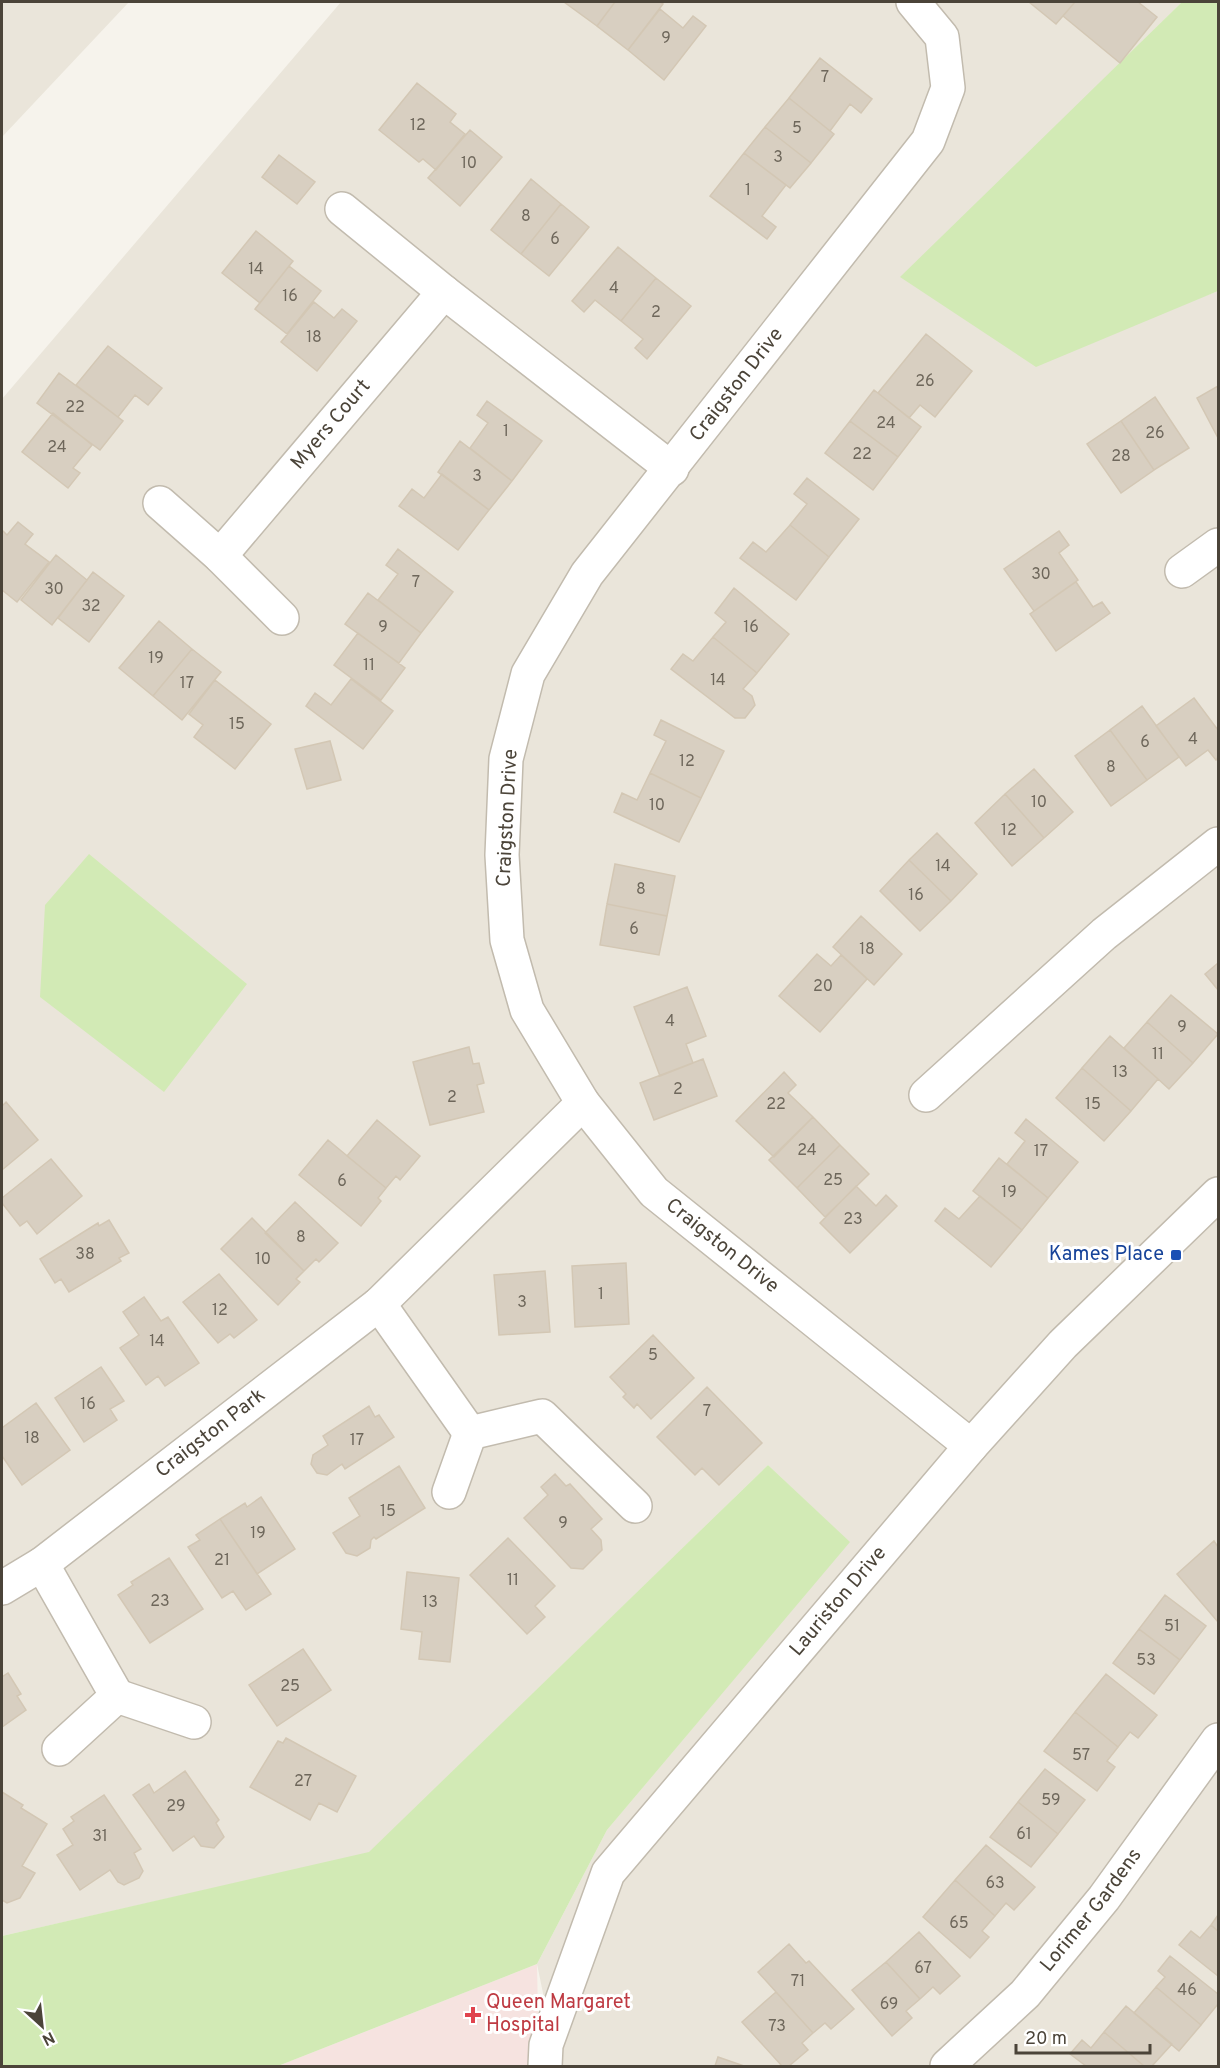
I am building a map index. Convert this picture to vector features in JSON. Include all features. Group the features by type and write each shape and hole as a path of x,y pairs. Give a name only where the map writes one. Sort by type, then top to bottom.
{"street":[{"name":"Craigston Drive","path":"913,2 942,37 948,88 928,141 672,469 587,574 528,674 506,759 502,855 507,940 527,1010 583,1103 654,1192 971,1446"},
{"path":"342,209 444,292 672,469"},
{"name":"Myers Court","path":"220,556 444,292"},
{"path":"160,502 220,556 282,618"},
{"path":"1182,571 1218,545"},
{"path":"926,1095 1104,934 1218,844"},
{"name":"Craigston Park","path":"2,1588 42,1564 379,1304 583,1103"},
{"name":"Lauriston Drive","path":"545,2067 546,2045 609,1873 971,1446 1063,1344 1218,1194"},
{"path":"379,1304 470,1433"},
{"path":"470,1433 542,1416 635,1506"},
{"path":"449,1492 470,1433"},
{"path":"42,1564 117,1696 194,1722"},
{"path":"59,1749 117,1696"},
{"name":"Lorimer Gardens","path":"947,2067 1025,1994 1104,1898 1218,1740"}],"shaded area":[{"path":"2,2 129,2 2,137"},
{"path":"341,2 1182,2 1120,63 1205,296 1218,291 1218,2066 558,2066 537,1964 607,1830 849,1542 768,1465 369,1853 2,1936 2,399"},
{"name":"Queen Margaret Hospital","path":"537,1964 539,2066 278,2066"}],"green space":[{"path":"1182,2 1218,2 1218,291 1036,367 900,277"},
{"path":"89,854 247,984 164,1092 40,997 45,905"},
{"path":"768,1465 850,1542 607,1830 537,1964 278,2066 2,2066 2,1936 369,1852"}],"building":[{"path":"564,2 615,2 597,26"},
{"path":"615,2 660,2 663,4 628,50 597,26"},
{"path":"1029,2 1075,2 1056,24"},
{"path":"1075,2 1138,2 1157,17 1120,63 1063,16"},
{"path":"660,9 683,28 693,16 706,26 664,80 628,50"},
{"path":"820,58 872,99 861,113 850,104 830,131 789,98"},
{"path":"417,83 456,114 450,122 465,134 436,170 423,159 419,162 379,130"},
{"path":"789,98 834,134 811,163 765,127"},
{"path":"765,127 811,163 790,188 744,153"},
{"path":"470,130 502,157 460,206 428,178"},
{"path":"744,153 786,185 762,216 776,227 767,239 710,196"},
{"path":"279,155 315,182 297,204 262,177"},
{"path":"531,179 561,204 521,254 491,230"},
{"path":"561,204 589,227 549,276 521,254"},
{"path":"256,231 293,261 260,303 222,273"},
{"path":"618,247 656,278 621,321 595,300 584,312 572,301"},
{"path":"289,266 321,291 287,334 255,309"},
{"path":"656,278 691,306 647,359 635,348 643,339 621,321"},
{"path":"314,302 334,318 342,309 357,321 317,371 281,342"},
{"path":"926,334 972,371 935,417 920,405 909,418 878,393"},
{"path":"108,346 162,388 148,405 135,395 118,417 76,385"},
{"path":"59,373 123,421 100,450 37,403"},
{"path":"1218,386 1218,438 1197,398"},
{"path":"874,390 921,427 898,457 850,421"},
{"path":"1155,397 1189,448 1154,470 1121,421"},
{"path":"487,401 542,441 512,481 470,448 488,423 477,415"},
{"path":"53,413 92,445 73,468 80,473 68,488 22,452"},
{"path":"850,421 898,457 873,490 825,453"},
{"path":"1121,421 1154,470 1121,493 1087,444"},
{"path":"460,441 512,481 489,510 438,472"},
{"path":"442,474 489,510 458,550 399,506 412,489 424,498"},
{"path":"807,478 859,519 829,557 790,525 807,504 794,494"},
{"path":"18,522 33,534 25,544 49,562 17,602 2,590 2,530 7,535"},
{"path":"790,525 829,557 796,600 740,558 753,542 766,552"},
{"path":"1059,531 1069,545 1059,553 1078,580 1034,611 1004,569"},
{"path":"398,549 453,592 421,633 378,600 398,574 386,565"},
{"path":"56,555 87,580 52,625 21,600"},
{"path":"93,572 124,596 89,642 58,618"},
{"path":"1076,582 1093,607 1102,602 1110,613 1056,651 1030,614"},
{"path":"734,588 789,634 757,673 713,637 726,622 715,613"},
{"path":"368,593 421,633 399,663 345,624"},
{"path":"159,621 192,649 153,696 119,668"},
{"path":"358,633 405,668 381,700 334,665"},
{"path":"713,637 757,673 743,689 752,696 755,705 745,718 735,718 671,669 683,654 693,661"},
{"path":"192,649 221,672 182,720 153,696"},
{"path":"351,679 393,711 363,749 306,706 315,693 331,705"},
{"path":"215,680 271,724 235,769 194,737 203,725 189,714"},
{"path":"1194,698 1218,730 1218,757 1216,760 1208,750 1186,766 1156,726"},
{"path":"1142,706 1179,757 1147,780 1110,730"},
{"path":"661,720 724,751 701,798 650,773 666,741 654,735"},
{"path":"1110,730 1147,780 1111,806 1075,756"},
{"path":"330,741 341,780 307,789 295,749"},
{"path":"1034,769 1073,812 1044,838 1005,794"},
{"path":"650,773 701,798 679,842 614,812 622,793 637,800"},
{"path":"1005,794 1044,838 1012,866 975,823"},
{"path":"937,833 977,874 951,901 909,860"},
{"path":"909,860 951,901 920,931 880,891"},
{"path":"615,864 675,876 667,916 607,904"},
{"path":"607,904 667,916 659,955 600,945"},
{"path":"861,916 902,954 874,985 833,947"},
{"path":"817,954 831,966 841,955 867,979 820,1032 779,996"},
{"path":"1218,963 1218,990 1205,974"},
{"path":"687,987 706,1036 686,1044 693,1063 660,1076 634,1007"},
{"path":"1171,995 1218,1034 1193,1063 1147,1022"},
{"path":"1147,1022 1193,1063 1169,1089 1124,1048"},
{"path":"1110,1036 1158,1079 1131,1111 1082,1068"},
{"path":"469,1047 473,1064 479,1063 484,1083 477,1085 484,1112 430,1125 413,1062"},
{"path":"703,1059 717,1096 654,1120 640,1083"},
{"path":"1082,1068 1131,1111 1104,1141 1056,1098"},
{"path":"784,1072 796,1085 788,1093 813,1117 774,1157 736,1121"},
{"path":"6,1102 38,1140 2,1170 2,1106"},
{"path":"813,1117 840,1145 797,1188 769,1160"},
{"path":"1026,1119 1078,1162 1048,1198 1007,1164 1025,1141 1015,1133"},
{"path":"377,1120 420,1156 400,1180 396,1176 386,1188 347,1156"},
{"path":"328,1140 386,1188 378,1198 381,1201 361,1226 299,1175"},
{"path":"840,1145 869,1174 825,1217 797,1188"},
{"path":"999,1158 1048,1198 1022,1230 973,1191"},
{"path":"51,1159 82,1196 37,1234 27,1221 20,1226 2,1203 2,1198"},
{"path":"856,1186 876,1206 886,1195 897,1206 850,1253 820,1223"},
{"path":"980,1196 1022,1230 991,1267 935,1221 945,1208 959,1219"},
{"path":"295,1202 338,1243 319,1262 316,1259 304,1271 265,1233"},
{"path":"252,1218 304,1271 296,1279 300,1282 278,1305 221,1249"},
{"path":"109,1220 129,1253 119,1258 121,1261 69,1292 61,1279 55,1283 40,1259 98,1223 99,1226"},
{"path":"626,1263 629,1324 575,1327 572,1266"},
{"path":"545,1271 550,1332 499,1335 494,1275"},
{"path":"219,1274 257,1320 234,1338 230,1334 218,1343 183,1302"},
{"path":"144,1297 161,1321 168,1317 199,1363 165,1386 158,1376 146,1385 120,1348 139,1335 123,1312"},
{"path":"653,1335 694,1378 651,1419 637,1404 634,1408 623,1397 626,1394 610,1377"},
{"path":"101,1367 124,1401 110,1409 117,1420 84,1442 55,1398"},
{"path":"707,1387 762,1443 719,1485 702,1468 695,1475 657,1437"},
{"path":"36,1403 70,1450 22,1485 2,1456 2,1428"},
{"path":"369,1406 375,1417 379,1415 394,1437 345,1469 342,1464 327,1475 317,1473 311,1464 313,1455 328,1445 323,1436"},
{"path":"399,1466 425,1508 376,1539 374,1537 370,1548 357,1556 346,1553 333,1533 360,1516 349,1498"},
{"path":"555,1474 566,1486 570,1484 602,1519 591,1529 601,1540 602,1550 583,1569 571,1568 524,1518 548,1495 541,1487"},
{"path":"261,1497 295,1549 257,1574 220,1519 245,1503 247,1507"},
{"path":"220,1519 271,1594 246,1610 233,1591 222,1598 188,1547 200,1540 196,1535"},
{"path":"508,1538 555,1586 535,1606 545,1617 527,1634 470,1575"},
{"path":"1214,1541 1218,1547 1218,1622 1177,1574"},
{"path":"169,1558 203,1609 150,1643 118,1595 133,1585 131,1582"},
{"path":"407,1572 459,1578 450,1662 419,1659 422,1632 401,1629"},
{"path":"1165,1595 1206,1626 1180,1660 1139,1629"},
{"path":"1139,1629 1180,1660 1154,1694 1113,1663"},
{"path":"303,1649 331,1690 277,1726 249,1685"},
{"path":"8,1673 21,1694 17,1696 26,1710 2,1727 2,1677"},
{"path":"1106,1674 1157,1715 1138,1738 1130,1732 1118,1747 1075,1712"},
{"path":"1075,1712 1118,1747 1107,1761 1115,1767 1097,1791 1044,1751"},
{"path":"286,1738 356,1776 337,1812 319,1803 310,1820 250,1787 278,1741 283,1743"},
{"path":"1045,1769 1085,1800 1058,1834 1018,1802"},
{"path":"185,1771 219,1820 216,1823 224,1837 214,1848 201,1846 194,1836 173,1851 133,1795 149,1784 154,1793"},
{"path":"2,1792 23,1805 21,1808 47,1824 22,1866 35,1873 20,1898 7,1903 2,1900"},
{"path":"104,1795 141,1849 134,1853 143,1871 139,1878 124,1885 118,1882 110,1870 80,1890 57,1855 73,1845 63,1829 74,1821 71,1817"},
{"path":"1018,1802 1058,1834 1031,1867 990,1837"},
{"path":"986,1845 1035,1887 1014,1910 1006,1903 995,1916 955,1880"},
{"path":"955,1880 995,1916 982,1931 989,1937 970,1958 923,1917"},
{"path":"1218,1915 1218,1931 1211,1925"},
{"path":"1211,1925 1218,1931 1218,1976 1179,1945 1191,1931 1200,1938"},
{"path":"919,1932 960,1976 940,1994 933,1987 920,1999 886,1962"},
{"path":"789,1944 806,1963 809,1961 854,2009 831,2029 825,2023 813,2033 758,1972"},
{"path":"1170,1956 1218,1994 1218,2004 1201,2025 1156,1987 1165,1977 1158,1971"},
{"path":"886,1962 920,1999 906,2011 912,2018 892,2036 852,1990"},
{"path":"1156,1987 1201,2025 1179,2051 1134,2013"},
{"path":"776,1992 813,2033 802,2043 808,2050 789,2066 782,2066 742,2022"},
{"path":"1126,2006 1172,2044 1152,2066 1144,2066 1104,2032"},
{"path":"1104,2032 1144,2066 1086,2066 1070,2054 1082,2040 1091,2048"},
{"path":"718,2057 744,2066 715,2066"}],"place":[{"name":"Kames Place","path":"1176,1255"},
{"name":"Queen Margaret Hospital","path":"473,2015"}]}
